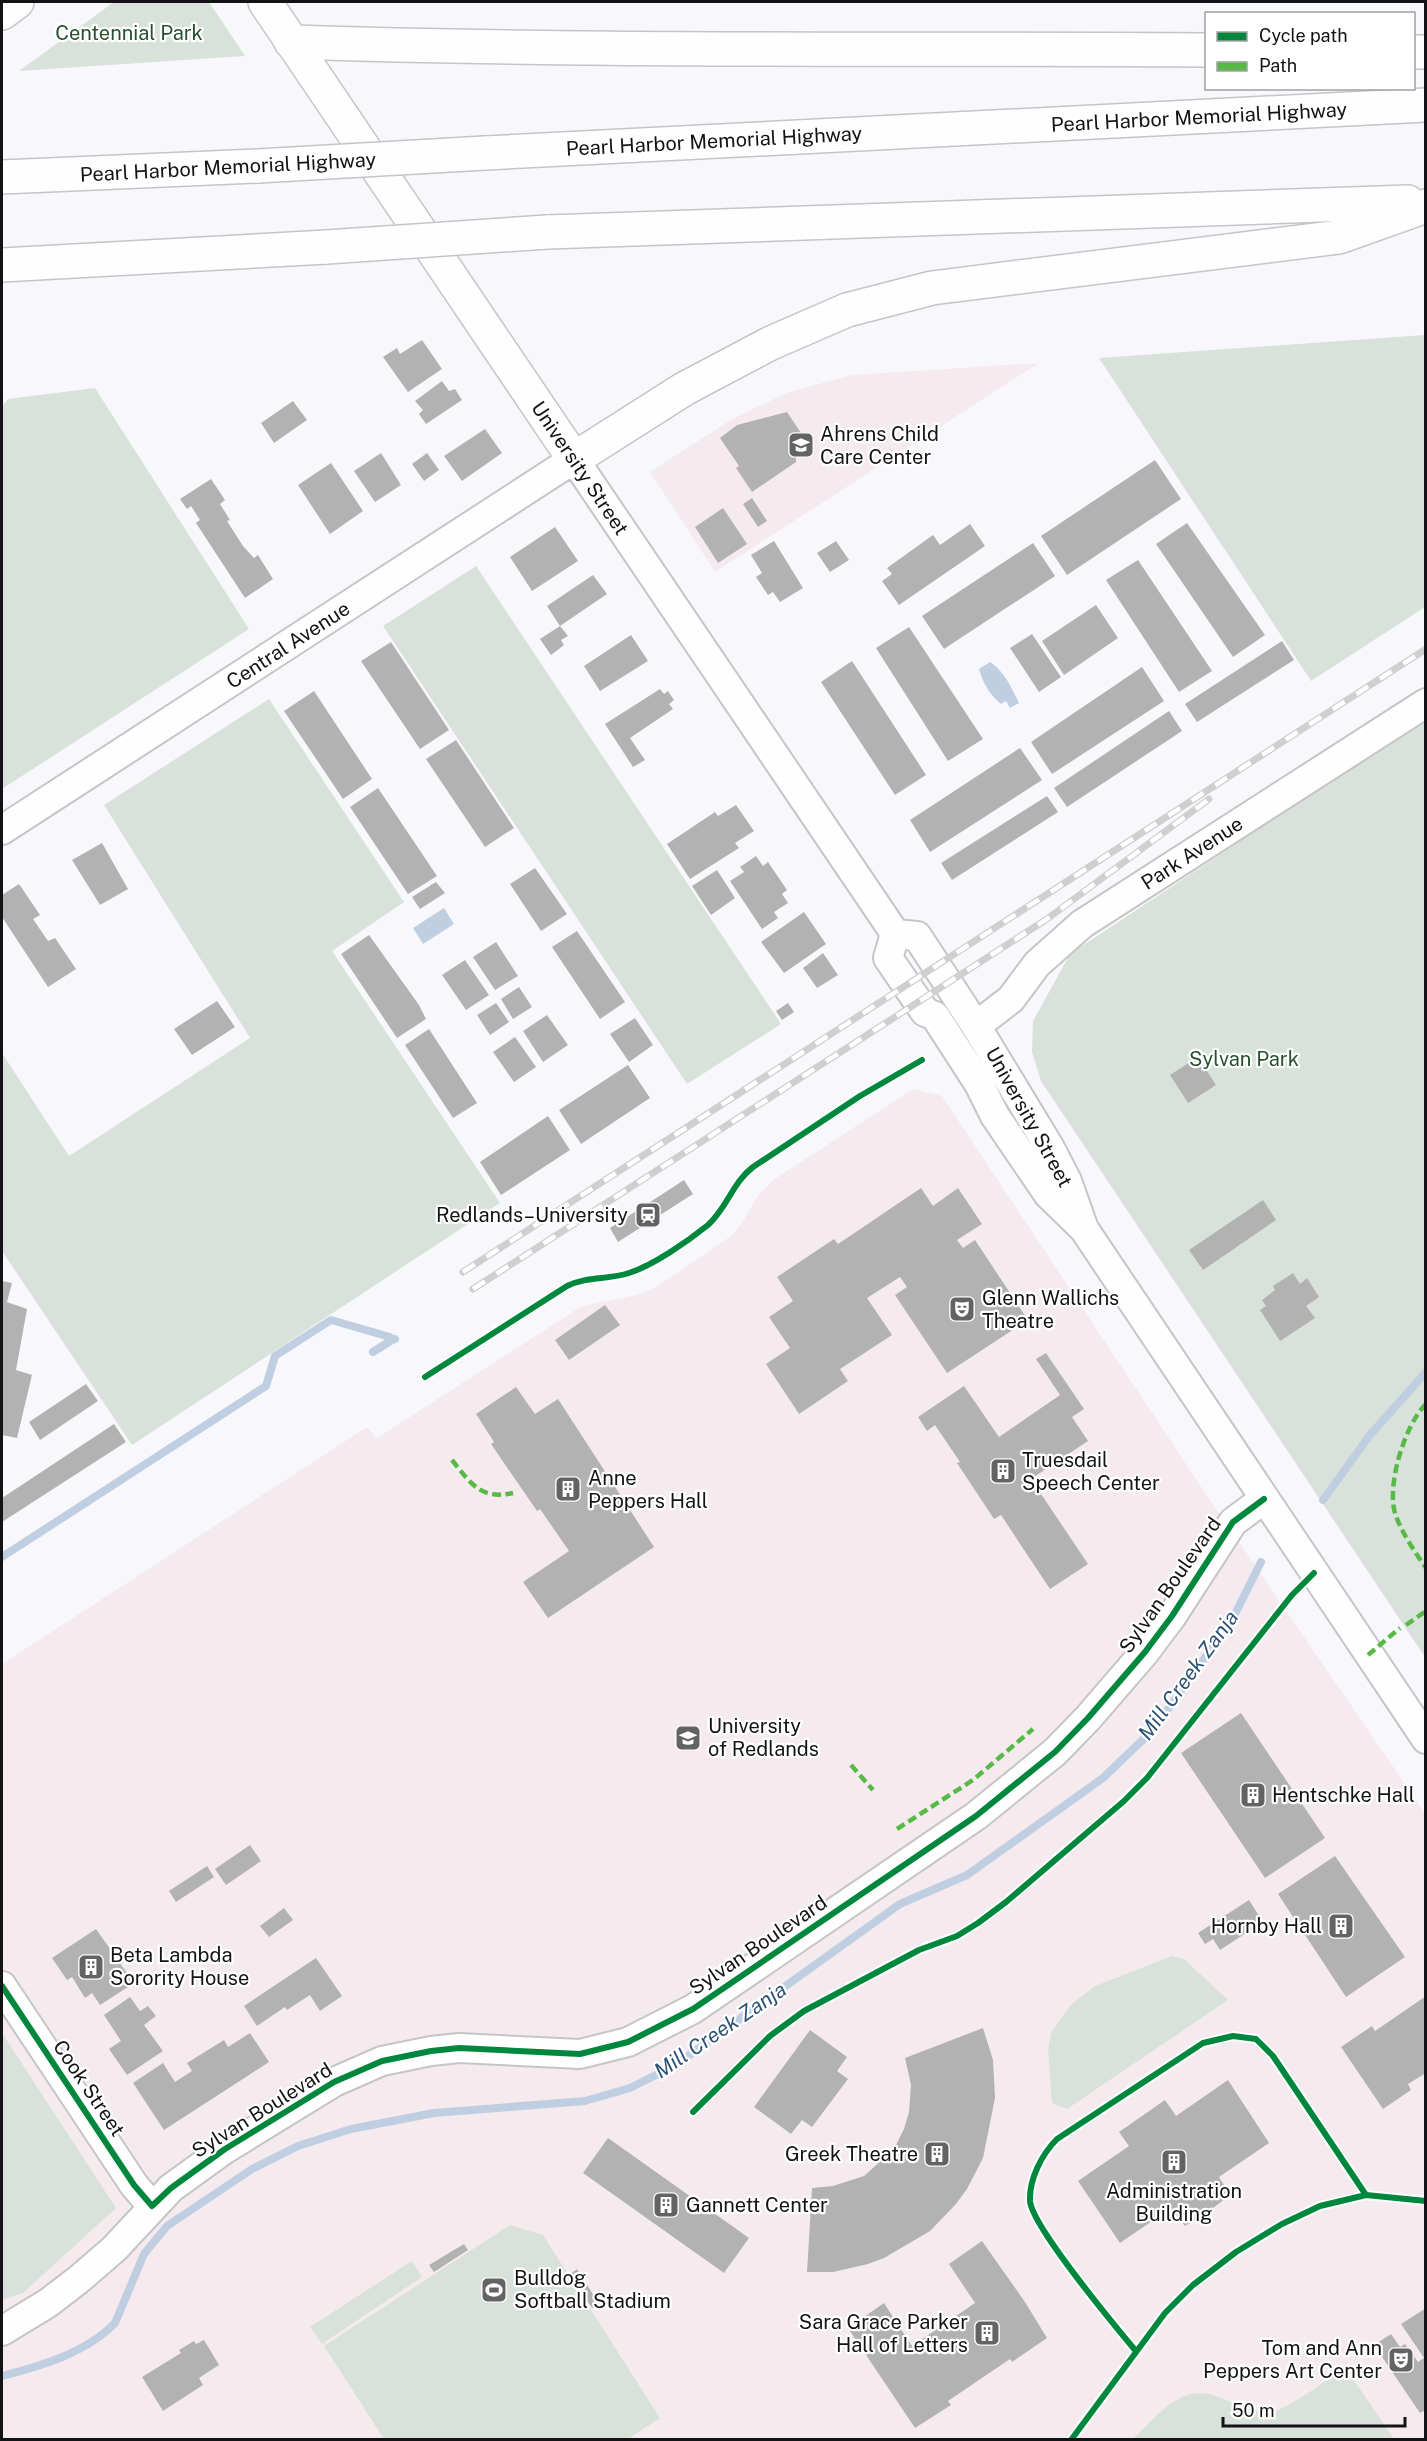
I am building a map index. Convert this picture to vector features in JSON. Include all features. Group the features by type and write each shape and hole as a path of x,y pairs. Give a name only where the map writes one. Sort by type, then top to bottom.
{"main road":[{"path":"2,13 17,2"},
{"name":"University Street","path":"265,2 574,459"},
{"path":"291,42 699,49 1205,50"},
{"name":"Pearl Harbor Memorial Highway","path":"2,177 258,166 1425,105"},
{"path":"2,265 547,232 1425,201"},
{"path":"574,459 684,389 771,343 847,310 932,288 1339,237 1425,206"}],"street":[{"name":"Central Avenue","path":"2,830 574,459"},
{"name":"University Street","path":"574,459 895,934"},
{"name":"Park Avenue","path":"976,1026 1011,999 1037,964 1082,924 1425,703"},
{"name":"University Street","path":"895,934 917,936 976,1026 1050,1148 1067,1181 1084,1229"},
{"name":"University Street","path":"895,934 888,958 925,1012 935,1017 979,1084 995,1116 1048,1194 1084,1229"},
{"path":"1084,1229 1425,1739"},
{"name":"Sylvan Boulevard","path":"2,2331 48,2303 78,2280 114,2249 171,2188 225,2149 334,2082 382,2061 431,2051 459,2048 580,2054 627,2042 693,2009 976,1816 1055,1752 1145,1652 1172,1616 1233,1522 1264,1499"},
{"name":"Cook Street","path":"2,1986 134,2185 152,2206"}],"shaded area":[{"name":"Ahrens Child Care Center","path":"1039,363 715,572 650,472 732,419 789,392 852,375"},
{"name":"University of Redlands","path":"913,1089 942,1096 1204,1491 1425,1813 1425,2439 2,2440 2,1664 367,1427 377,1438 582,1306 636,1295 656,1287 731,1236 742,1223 757,1197 773,1180"}],"green space":[{"name":"Centennial Park","path":"114,2 209,2 245,56 19,71"},
{"path":"1425,335 1425,607 1311,681 1099,358"},
{"path":"95,388 249,629 2,789 2,406 8,399"},
{"path":"476,566 781,1024 687,1084 383,626"},
{"path":"269,699 404,902 332,951 500,1203 132,1445 2,1251 2,1053 69,1156 250,1038 104,805"},
{"name":"Sylvan Park","path":"1425,719 1425,1657 1041,1081 1032,1052 1033,1021 1070,954"},
{"path":"1172,1956 1184,1959 1228,2000 1067,2109 1052,2103 1048,2050 1051,2032 1072,2004 1095,1986"},
{"path":"2,2033 116,2208 23,2293 2,2300"},
{"name":"Bulldog Softball Stadium","path":"510,2225 543,2235 660,2418 628,2439 384,2439 324,2346"},
{"path":"412,2261 422,2277 322,2344 310,2327"},
{"path":"1345,2367 1394,2439 1133,2439 1167,2407 1187,2395 1209,2394 1248,2409 1270,2412 1298,2400"}],"water":[{"path":"990,662 1004,675 1019,703 1010,708 1006,701 1001,704 990,692 979,669"},
{"path":"444,908 454,924 423,944 413,928"}],"building":[{"path":"422,340 442,369 408,392 383,357 397,348 400,354"},
{"path":"442,381 449,391 455,389 462,400 426,424 419,414 423,410 415,401"},
{"path":"293,401 307,420 274,443 261,423"},
{"path":"787,412 805,439 796,447 796,462 752,492 736,468 739,466 720,438 737,425"},
{"path":"485,429 502,453 462,481 444,456"},
{"path":"381,453 401,485 375,502 354,471"},
{"path":"427,453 439,470 424,481 412,464"},
{"path":"1155,460 1181,499 1067,575 1041,536"},
{"path":"331,463 363,511 330,534 298,485"},
{"path":"211,479 225,500 220,504 230,520 227,521 243,546 254,558 258,555 273,579 245,598 196,523 200,520 191,506 187,509 180,499"},
{"path":"752,498 767,521 758,527 743,504"},
{"path":"723,508 747,544 718,563 695,527"},
{"path":"1187,523 1265,635 1233,657 1156,544"},
{"path":"970,524 985,546 899,605 882,581 892,574 887,568 933,535 940,545"},
{"path":"555,527 578,561 532,591 510,557"},
{"path":"774,541 803,588 780,602 773,592 768,595 756,577 762,573 751,555"},
{"path":"836,541 849,560 830,572 817,553"},
{"path":"1033,543 1055,576 944,649 922,616"},
{"path":"1138,560 1212,671 1179,692 1106,580"},
{"path":"593,575 607,594 560,626 547,606"},
{"path":"1096,605 1118,638 1064,675 1042,641"},
{"path":"560,626 568,636 561,640 564,645 551,655 540,639"},
{"path":"909,627 983,739 948,761 876,648"},
{"path":"1032,634 1061,677 1039,692 1010,648"},
{"path":"631,635 648,661 600,691 584,666"},
{"path":"1282,641 1294,660 1197,722 1185,704"},
{"path":"391,642 449,730 420,749 361,661"},
{"path":"852,661 926,775 895,795 821,682"},
{"path":"1142,667 1164,701 1052,774 1031,742"},
{"path":"660,689 664,694 668,691 674,700 669,704 673,709 630,738 645,760 633,767 605,724"},
{"path":"314,691 372,779 343,799 284,711"},
{"path":"1169,711 1182,731 1067,807 1054,788"},
{"path":"456,740 514,828 485,847 426,759"},
{"path":"1020,748 1042,780 930,852 910,820"},
{"path":"378,788 437,876 408,894 350,807"},
{"path":"1047,796 1058,812 952,880 941,863"},
{"path":"736,805 754,831 735,843 739,848 690,879 667,844 715,812 718,816"},
{"path":"102,843 128,889 100,905 72,860"},
{"path":"756,856 763,866 768,862 787,890 782,894 788,903 774,912 778,918 762,929 730,881 744,872 740,867"},
{"path":"535,868 567,914 541,931 510,884"},
{"path":"717,870 735,898 711,915 692,886"},
{"path":"436,882 445,893 420,909 412,897"},
{"path":"19,884 40,915 33,919 48,941 55,938 76,969 48,987 2,917 2,895"},
{"path":"804,912 826,944 784,973 761,942"},
{"path":"577,931 625,1002 600,1019 552,947"},
{"path":"369,935 419,1005 426,1019 397,1038 341,954"},
{"path":"496,942 518,976 495,990 473,957"},
{"path":"823,953 838,975 817,988 803,968"},
{"path":"465,960 489,995 466,1010 442,975"},
{"path":"519,987 532,1007 513,1019 501,999"},
{"path":"217,1001 235,1027 192,1055 174,1029"},
{"path":"496,1003 509,1022 490,1035 477,1015"},
{"path":"788,1003 794,1012 782,1020 776,1011"},
{"path":"547,1015 568,1045 543,1062 523,1031"},
{"path":"635,1018 653,1045 629,1062 610,1034"},
{"path":"429,1029 477,1103 453,1118 405,1045"},
{"path":"515,1037 536,1067 514,1082 493,1052"},
{"path":"1198,1057 1216,1085 1188,1103 1170,1075"},
{"path":"628,1065 650,1098 581,1144 559,1110"},
{"path":"548,1116 570,1150 501,1195 480,1162"},
{"path":"684,1180 693,1194 618,1242 610,1228"},
{"name":"Glenn Wallichs Theatre","path":"921,1188 933,1206 958,1188 982,1224 957,1240 963,1248 975,1240 1028,1320 947,1373 895,1295 907,1287 900,1277 867,1298 892,1335 840,1369 848,1381 799,1414 766,1364 790,1348 769,1317 793,1301 777,1277 834,1239 838,1244"},
{"path":"1263,1200 1276,1220 1203,1270 1189,1250"},
{"path":"1293,1273 1300,1284 1307,1278 1319,1297 1306,1306 1315,1318 1280,1341 1260,1310 1266,1306 1262,1300 1275,1290 1273,1286"},
{"path":"2,1281 12,1283 7,1302 27,1309 16,1370 32,1375 17,1438 2,1435"},
{"path":"605,1305 620,1325 569,1360 555,1340"},
{"name":"Truesdail Speech Center","path":"1046,1353 1084,1409 1072,1417 1088,1441 1031,1479 1088,1564 1050,1589 1001,1515 994,1519 935,1425 927,1431 918,1417 964,1386 999,1437 1060,1395 1036,1359"},
{"path":"86,1384 98,1401 40,1440 29,1422"},
{"name":"Anne Peppers Hall","path":"516,1387 535,1414 558,1399 654,1547 548,1618 523,1582 569,1551 540,1509 537,1511 491,1444 494,1442 476,1414"},
{"path":"114,1424 126,1442 2,1522 2,1498"},
{"name":"Hentschke Hall","path":"1241,1713 1325,1838 1265,1878 1181,1753"},
{"path":"250,1845 261,1861 226,1885 215,1869"},
{"name":"Hornby Hall","path":"1335,1856 1405,1957 1346,1997 1278,1894"},
{"path":"207,1866 214,1877 176,1902 169,1891"},
{"path":"1249,1900 1263,1922 1220,1950 1213,1939 1205,1944 1198,1933"},
{"path":"284,1908 293,1920 269,1937 260,1926"},
{"name":"Beta Lambda Sorority House","path":"96,1929 134,1983 100,2005 92,1993 85,1998 72,1977 67,1980 52,1958"},
{"path":"316,1958 342,1996 320,2011 310,1995 287,2010 285,2007 257,2026 244,2006"},
{"path":"1426,1996 1426,2073 1408,2084 1411,2090 1383,2109 1341,2047 1372,2026 1375,2031"},
{"path":"130,1997 140,2011 148,2006 156,2016 144,2025 163,2051 127,2075 109,2049 121,2041 104,2015"},
{"name":"Greek Theatre","path":"983,2028 993,2060 995,2098 983,2158 967,2189 930,2231 884,2258 833,2272 807,2272 812,2188 833,2186 864,2176 894,2149 909,2112 911,2085 905,2058"},
{"name":"Greek Theatre","path":"810,2030 847,2057 837,2071 848,2079 812,2127 802,2120 791,2134 754,2107"},
{"path":"250,2033 269,2062 164,2130 133,2083 163,2063 175,2082 192,2071 187,2063 224,2040 228,2047"},
{"name":"Administration Building","path":"1228,2080 1269,2143 1219,2177 1230,2195 1208,2212 1185,2226 1171,2208 1120,2243 1078,2181 1129,2146 1119,2132 1165,2100 1176,2116"},
{"name":"Gannett Center","path":"608,2138 749,2238 724,2273 583,2173"},
{"name":"Sara Grace Parker Hall of Letters","path":"982,2241 1047,2338 1012,2362 1010,2359 948,2401 951,2405 915,2428 848,2328 884,2303 912,2346 975,2303 949,2264"},
{"path":"464,2244 468,2250 434,2272 429,2265"},
{"path":"577,2269 599,2304 592,2308 570,2274"},
{"name":"Tom and Ann Peppers Art Center","path":"1426,2308 1426,2410 1420,2413 1374,2345 1391,2334 1400,2347 1405,2344 1418,2362 1424,2358 1401,2324"},
{"path":"204,2340 219,2365 199,2378 203,2385 163,2411 142,2377 181,2353 179,2350 194,2341 196,2344"}],"waterway":[{"path":"2,1557 266,1386 275,1356 331,1320 390,1337 392,1340 395,1339"},
{"path":"373,1352 392,1340"},
{"name":"Mill Creek Zanja","path":"1323,1500 1370,1435 1426,1372"},
{"name":"Mill Creek Zanja","path":"2,2376 62,2357 91,2343 115,2323 144,2254 167,2226 252,2169 298,2146 351,2129 434,2113 585,2101 630,2088 674,2066 900,1904 967,1875 1103,1778 1152,1731 1232,1620 1261,1562"}],"railway":[{"path":"463,1272 1426,649"},
{"path":"473,1289 1047,919 1209,799"}],"marked path":[{"path":"1426,1404 1418,1413 1404,1441 1393,1490 1396,1516 1426,1568"},
{"path":"452,1460 471,1483 485,1492 502,1495 513,1493"},
{"path":"1406,1625 1426,1611"},
{"path":"1368,1655 1400,1628"},
{"path":"897,1829 973,1780 1033,1729"},
{"path":"851,1765 873,1790"}],"cycle path":[{"path":"425,1377 567,1286 582,1281 629,1273 670,1252 715,1218 740,1180 753,1167 860,1096 922,1060"},
{"path":"2,1986 134,2185 152,2206 171,2188 225,2149 334,2082 382,2061 459,2048 580,2054 628,2042 693,2009 976,1816 1055,1752 1145,1652 1172,1616 1233,1522 1264,1499"},
{"path":"693,2112 770,2036 804,2011 919,1950 957,1936 978,1923 1006,1902 1124,1801 1147,1778 1292,1595 1314,1573"},
{"path":"1135,2350 1076,2276 1034,2214 1030,2201 1034,2176 1046,2152 1057,2139 1203,2043 1233,2036 1256,2039 1273,2056 1366,2195"},
{"path":"1071,2440 1165,2313 1193,2285 1236,2252 1282,2224 1320,2206 1366,2195 1426,2201"}],"place":[{"name":"Ahrens Child Care Center","path":"801,445"},
{"name":"Redlands–University","path":"648,1215"},
{"name":"Glenn Wallichs Theatre","path":"962,1309"},
{"name":"Truesdail Speech Center","path":"1003,1471"},
{"name":"Anne Peppers Hall","path":"568,1489"},
{"name":"University of Redlands","path":"688,1738"},
{"name":"Hentschke Hall","path":"1253,1795"},
{"name":"Hornby Hall","path":"1341,1926"},
{"name":"Beta Lambda Sorority House","path":"91,1967"},
{"name":"Greek Theatre","path":"937,2154"},
{"name":"Administration Building","path":"1174,2162"},
{"name":"Gannett Center","path":"666,2205"},
{"name":"Bulldog Softball Stadium","path":"494,2290"},
{"name":"Sara Grace Parker Hall of Letters","path":"987,2333"},
{"name":"Tom and Ann Peppers Art Center","path":"1401,2360"}]}
